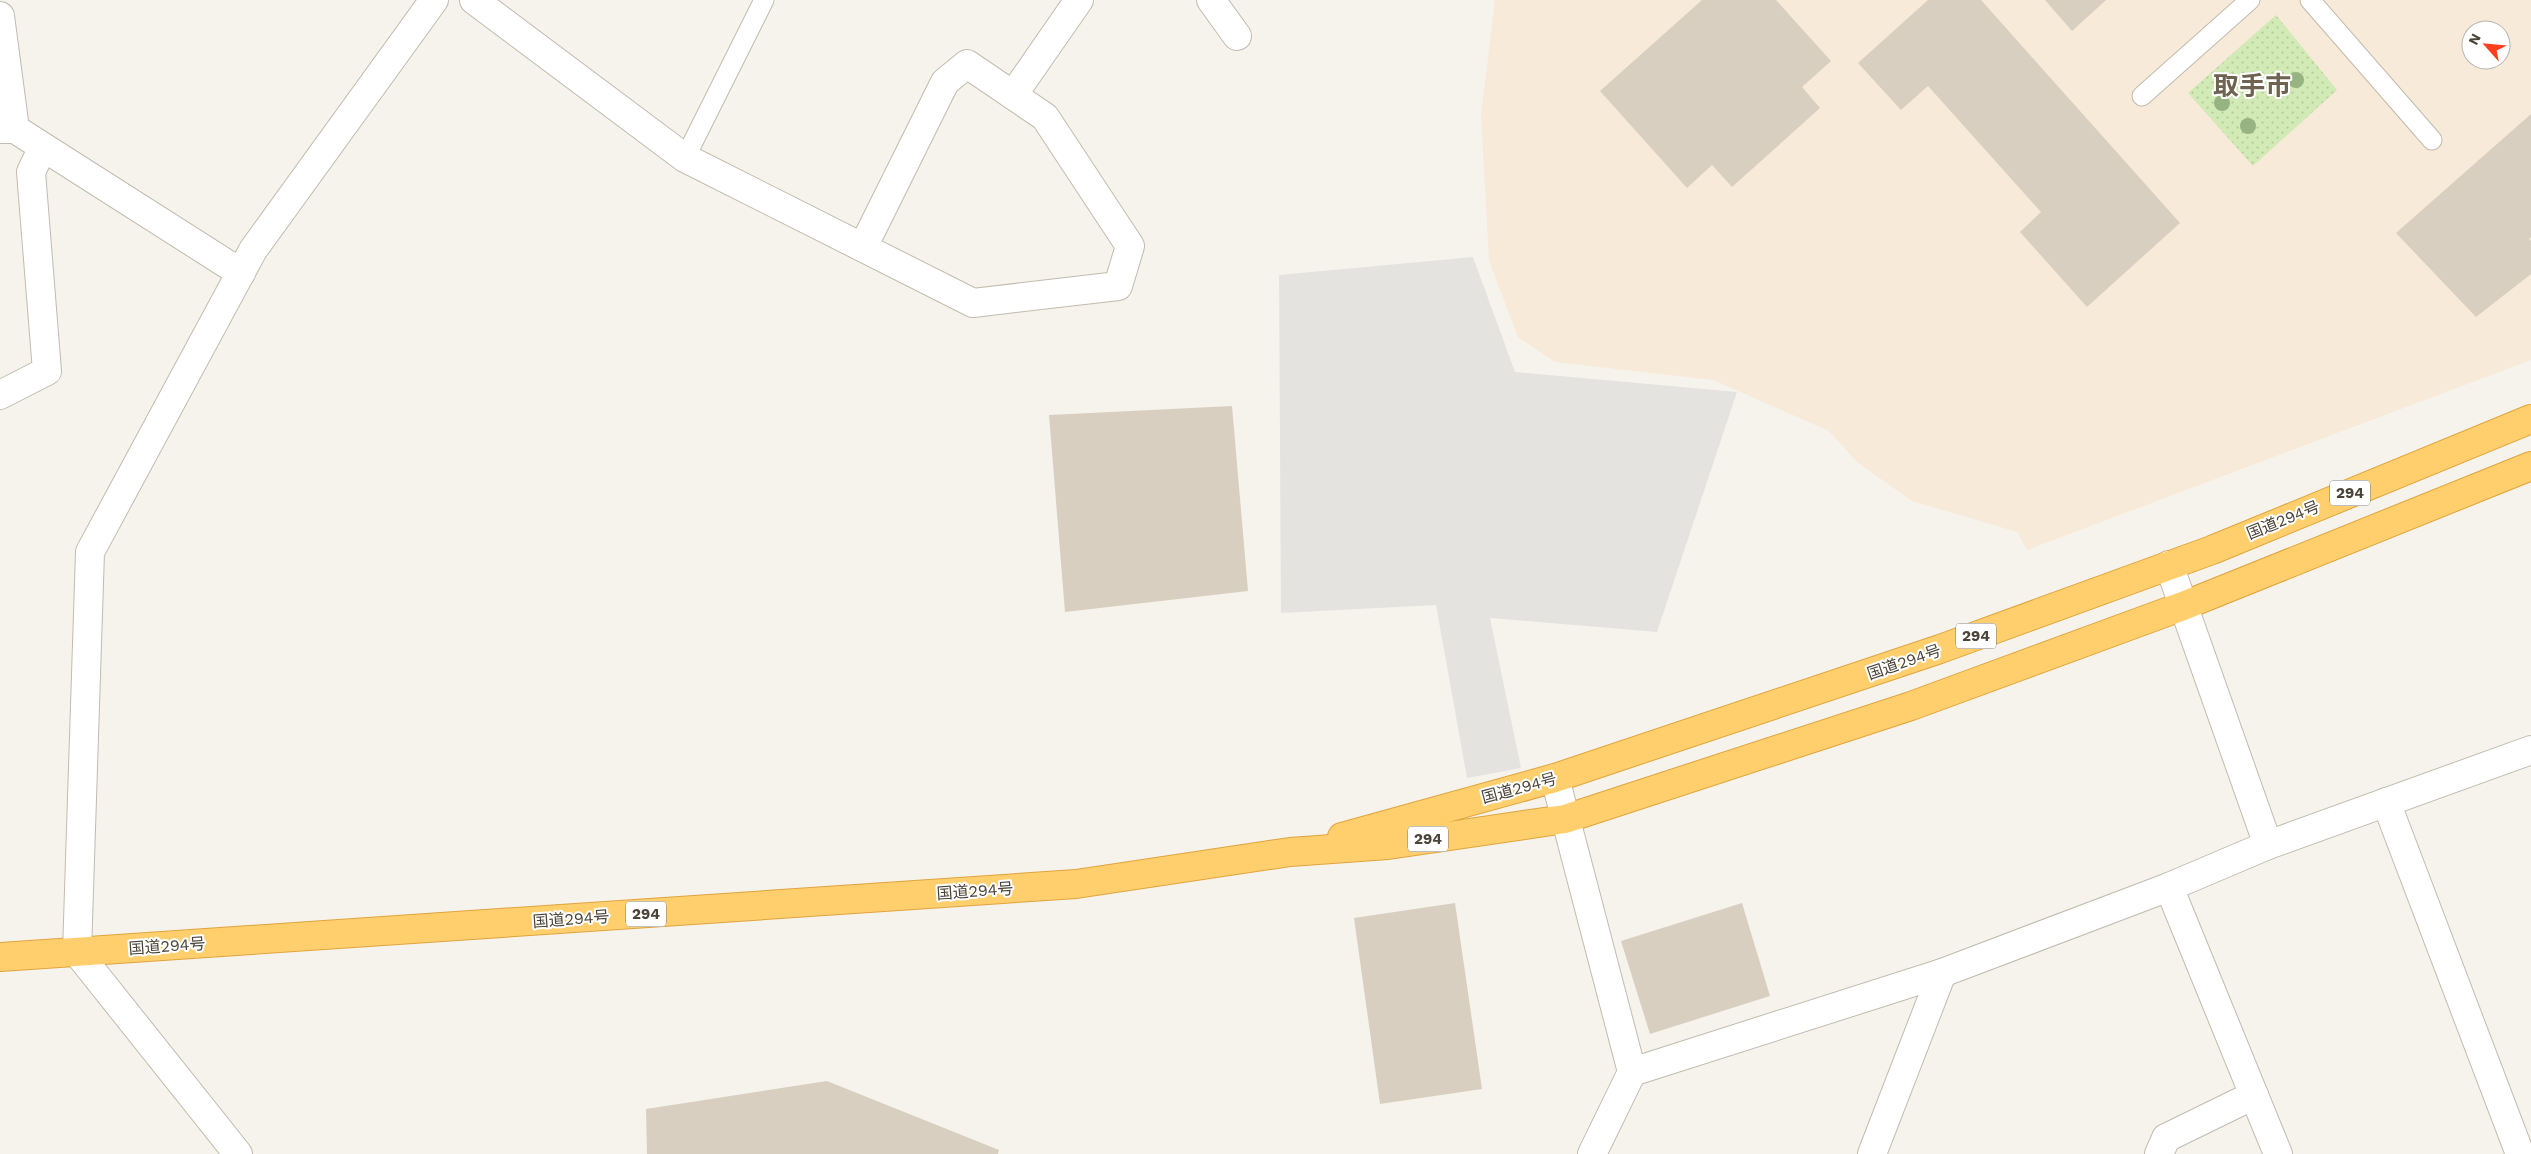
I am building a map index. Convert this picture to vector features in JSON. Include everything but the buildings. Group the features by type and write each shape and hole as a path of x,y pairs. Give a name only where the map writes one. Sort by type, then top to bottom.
{"highway":[{"name":"国道294号","path":"1290,852 1555,778 1921,656 2221,546 2531,419"},
{"name":"国道294号","path":"0,957 1076,884 1290,852 1388,845 1565,819 1912,706 2183,606 2531,466"}],"street":[{"path":"238,1154 77,952 90,552 253,250 434,0"},
{"path":"474,0 685,158 863,248 974,303 1118,286 1130,246 1045,116 967,64 945,82 863,248"},
{"path":"1013,95 1079,0"},
{"path":"1211,0 1237,36"},
{"path":"0,16 8,129 43,147 241,273"},
{"path":"0,395 47,371 30,172 43,147"},
{"path":"2169,565 2268,845"},
{"path":"1632,1072 1942,973 2169,887 2268,845 2531,750"},
{"path":"1555,778 1632,1072 1592,1154"},
{"path":"2386,802 2520,1154"},
{"path":"2169,887 2278,1154"},
{"path":"1872,1154 1942,973"},
{"path":"2159,1154 2166,1138 2254,1095"}],"lane":[{"path":"685,158 764,0"},
{"path":"2142,96 2250,0"},
{"path":"2310,0 2432,140"}],"shaded area":[{"path":"1495,0 2531,0 2531,360 2027,550 2017,532 1912,501 1857,462 1829,431 1713,380 1555,362 1518,337 1489,261 1481,115"},
{"path":"1473,257 1515,372 1737,392 1657,632 1490,618 1521,768 1467,778 1436,605 1281,613 1279,275"}],"green space":[{"path":"2276,15 2337,90 2253,166 2188,93"}],"district":[{"name":"取手市","path":"2252,86"}]}
